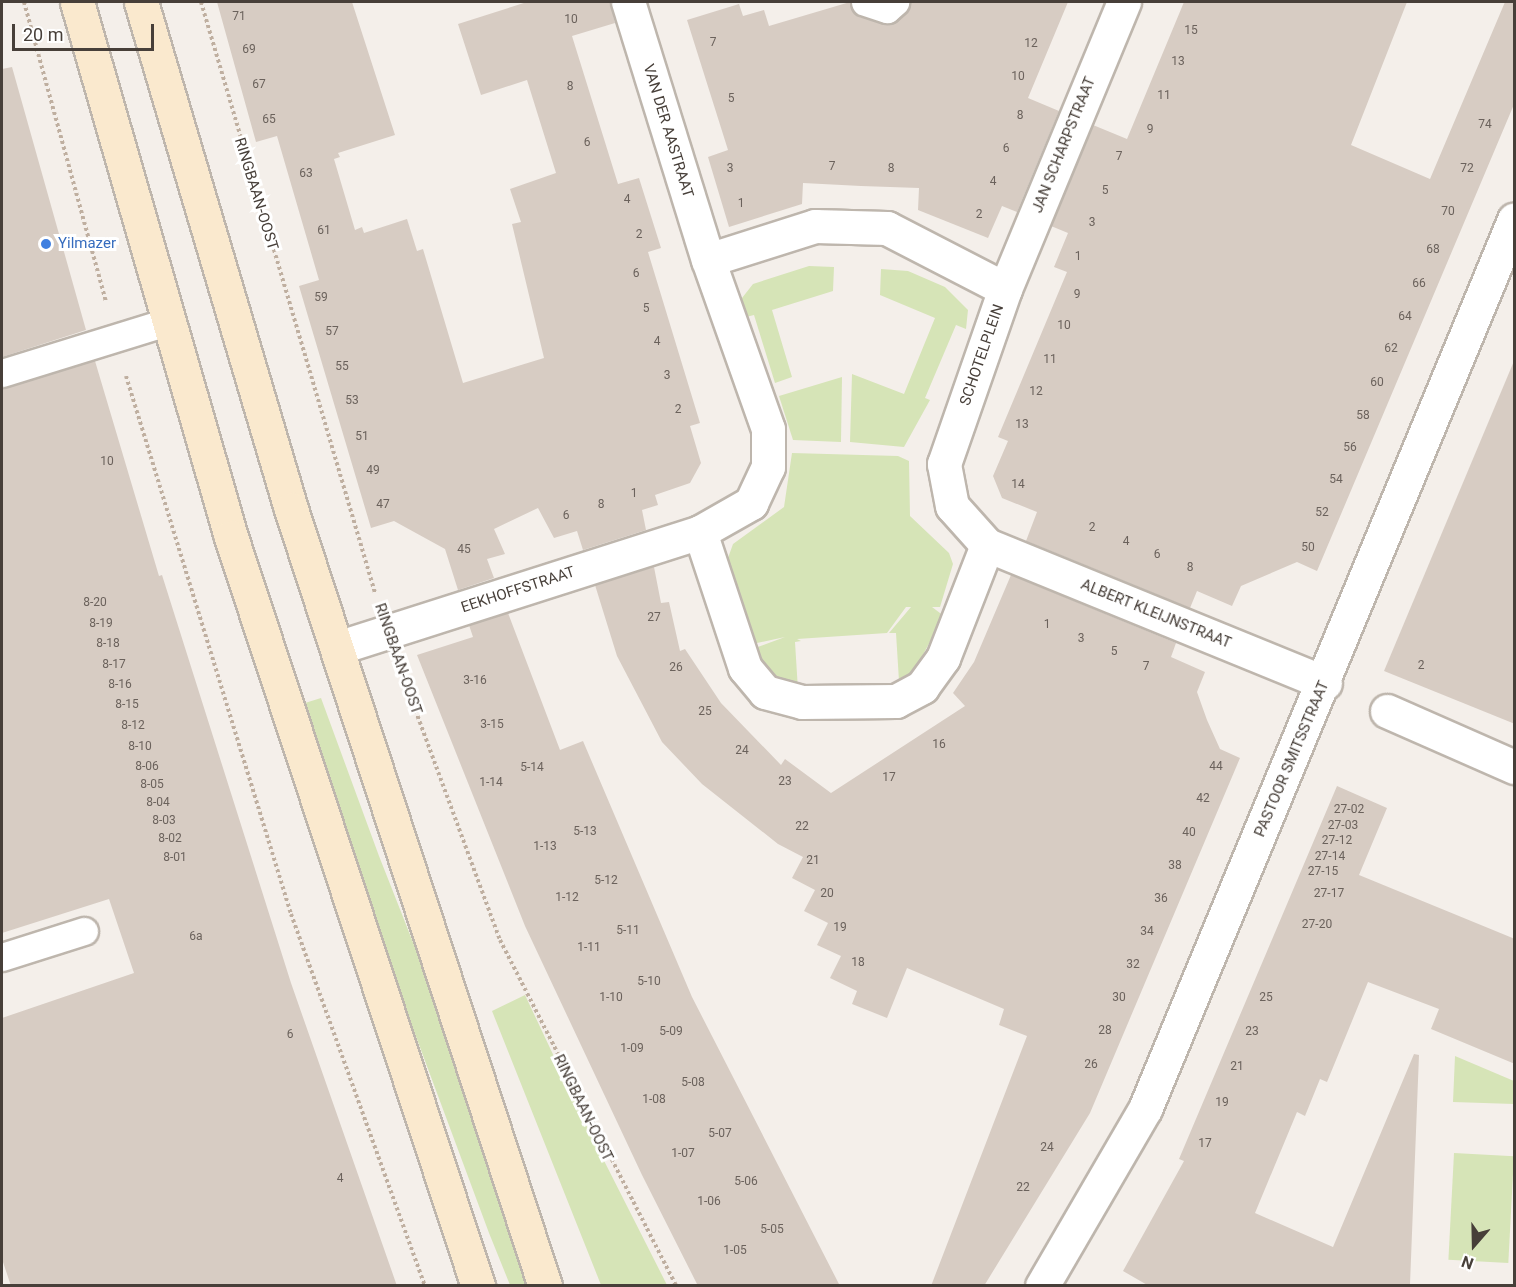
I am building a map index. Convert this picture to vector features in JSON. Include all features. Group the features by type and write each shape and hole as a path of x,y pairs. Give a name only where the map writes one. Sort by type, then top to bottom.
{"main road":[{"path":"77,2 167,322 235,548 478,1286"},
{"path":"141,2 287,498 545,1286"}],"street":[{"name":"JAN SCHARPSTRAAT","path":"1005,290 1124,2"},
{"name":"VAN DER AASTRAAT","path":"635,3 708,260"},
{"name":"PASTOOR SMITSSTRAAT","path":"1056,1281 1145,1109 1325,683 1515,220"},
{"name":"SCHOTELPLEIN","path":"708,260 815,226 887,228 1005,290 944,464 952,506 987,545"},
{"path":"708,260 768,429 768,467 751,503 700,532 745,668 765,692 802,702 896,701 922,687 943,658 987,545"},
{"name":"EEKHOFFSTRAAT","path":"337,648 700,532"},
{"name":"ALBERT KLEIJNSTRAAT","path":"987,545 1325,683"},
{"path":"1387,711 1515,766"}],"lane":[{"path":"866,2 886,9 895,2"},
{"path":"2,374 167,322"},
{"path":"2,957 84,931"}],"path":[{"path":"24,2 115,337 291,914 424,1286"},
{"name":"RINGBAAN-OOST","path":"201,2 388,631 500,940 676,1286"}],"green space":[{"path":"809,266 834,267 833,291 772,310 792,377 775,383 754,315 742,318 742,298 753,284"},
{"path":"881,269 908,271 945,287 968,310 966,329 956,325 925,398 930,400 904,447 850,442 852,374 904,394 935,318 880,295"},
{"path":"842,377 841,442 793,440 779,396"},
{"path":"792,453 898,456 909,461 910,516 949,553 953,564 940,607 906,607 887,633 797,639 801,641 795,642 798,690 770,676 755,648 785,637 752,644 729,578 728,558 733,544 784,507"},
{"path":"911,607 932,607 944,616 913,673 899,681 896,633 889,633"},
{"path":"321,698 379,856 548,1285 510,1285 489,1233 405,1007 305,703"},
{"path":"525,995 591,1135 667,1285 601,1285 492,1011"},
{"path":"1455,1056 1514,1081 1514,1104 1453,1102"},
{"path":"1454,1153 1514,1156 1508,1263 1448,1260"}],"building":[{"path":"217,2 352,2 395,135 338,153 340,157 334,159 355,230 362,227 364,233 407,219 417,251 423,249 463,383 544,358 512,224 521,222 510,189 556,173 527,80 481,95 458,24 527,2 610,2 615,23 572,36 618,184 639,178 661,248 648,252 700,423 690,426 701,463 690,483 655,495 658,505 642,510 646,530 583,550 577,531 554,538 538,508 494,529 505,554 487,559 494,578 458,590 445,549 394,521 371,528 299,286 319,280 277,136 256,142"},
{"path":"850,2 860,17 890,24 905,14 910,2 1068,2 1028,98 1059,111 1017,212 1002,206 988,238 918,210 919,188 803,183 802,204 729,227 708,157 728,150 687,20 739,4 743,16 764,10 769,26"},
{"path":"1184,2 1407,2 1351,145 1430,179 1505,2 1515,2 1515,102 1317,571 1297,562 1241,586 1232,606 1197,591 1190,608 1026,541 1037,512 1002,498 993,476 1008,441 998,437 1067,272 1054,267 1068,233 1051,226 1093,125 1127,139"},
{"path":"12,67 86,330 2,357 2,69"},
{"path":"95,361 159,576 162,575 291,983 397,1286 11,1286 2,1259 2,1018 134,973 109,899 2,933 2,388"},
{"path":"1515,362 1515,724 1384,671"},
{"path":"654,567 661,603 669,602 680,651 685,649 721,703 781,765 785,759 831,793 965,706 953,693 974,662 1011,575 1176,643 1171,657 1205,672 1197,692 1207,720 1220,749 1240,758 1090,1113 984,1286 931,1286 1027,1036 999,1025 1004,1009 907,968 887,1018 852,1004 857,991 830,978 841,956 817,945 828,923 804,911 815,890 792,878 803,857 778,844 702,784 662,742 617,656 595,585"},
{"path":"508,613 560,750 583,741 692,997 840,1286 698,1286 642,1175 525,926 417,655 473,637 469,625"},
{"path":"1337,786 1387,808 1359,875 1515,939 1515,1064 1431,1029 1439,1009 1368,982 1327,1082 1320,1079 1305,1116 1297,1112 1255,1213 1333,1247 1414,1054 1419,1055 1410,1284 1414,1286 1149,1286 1123,1271 1184,1161 1179,1159"}],"place":[{"name":"Yilmazer","path":"46,244"}]}
